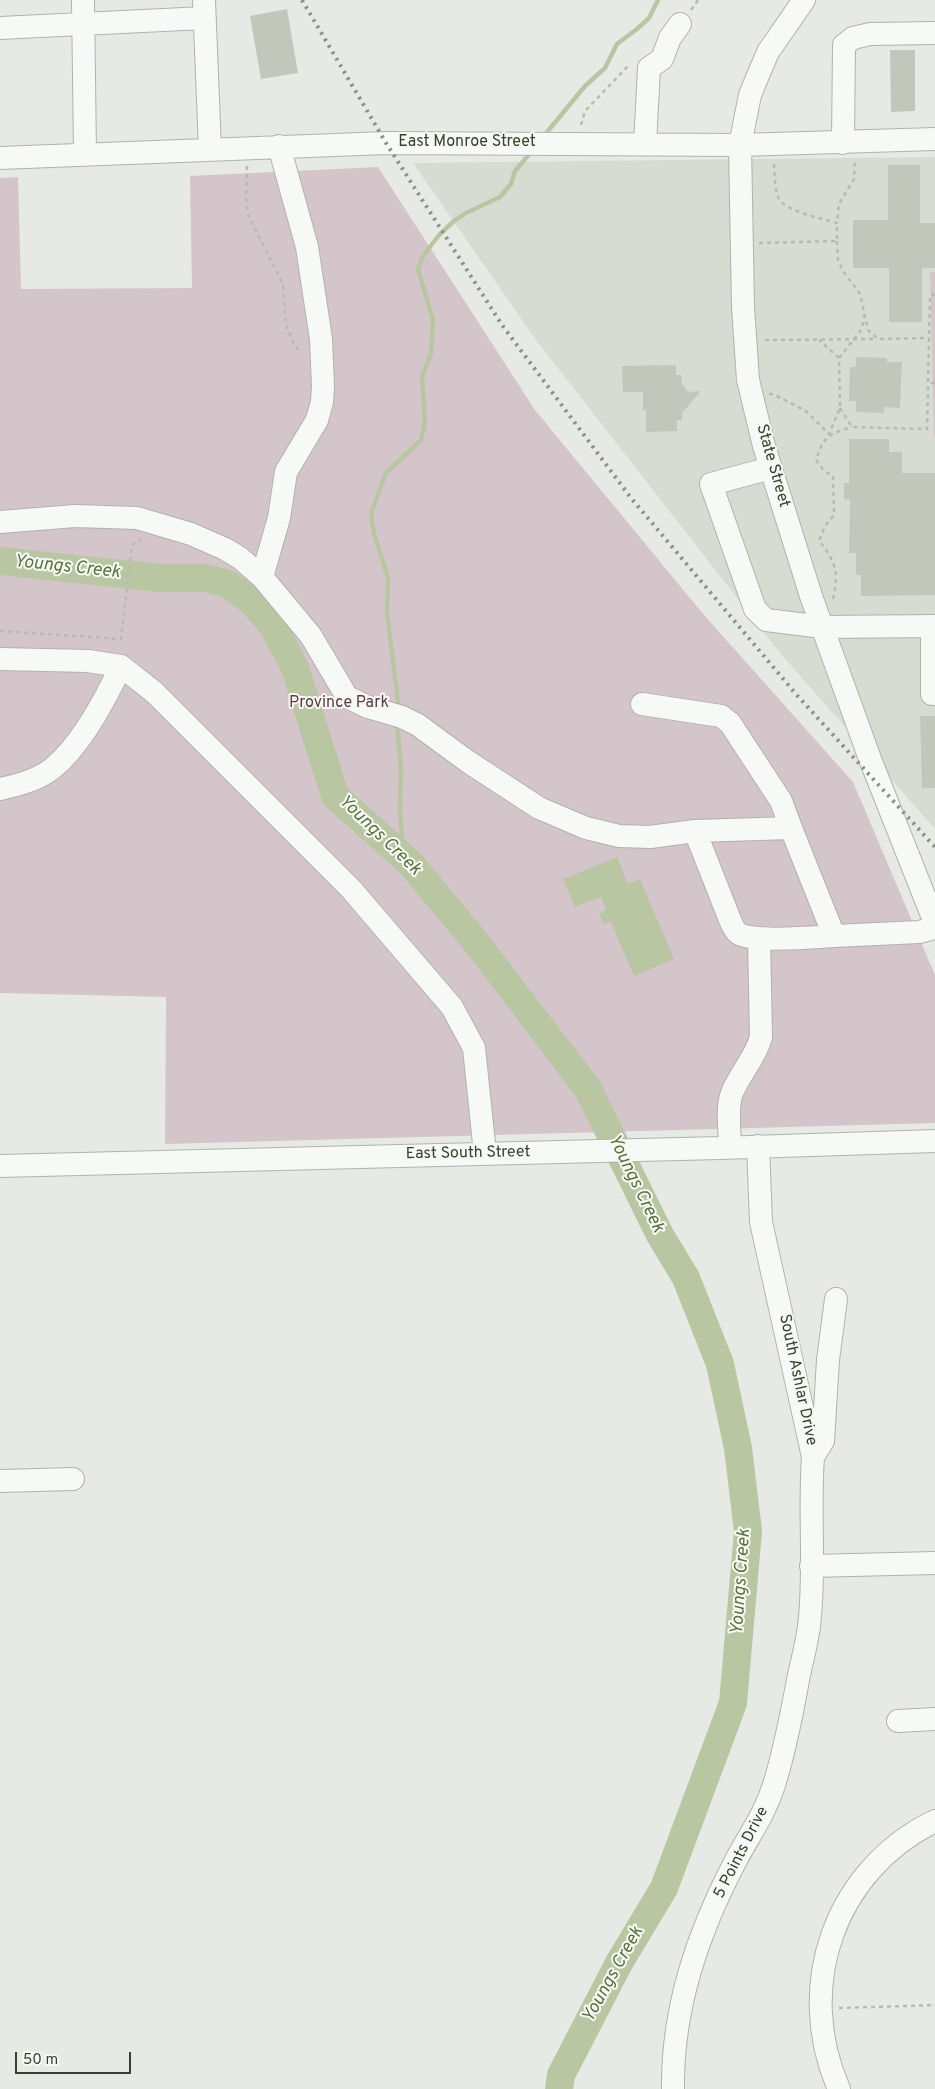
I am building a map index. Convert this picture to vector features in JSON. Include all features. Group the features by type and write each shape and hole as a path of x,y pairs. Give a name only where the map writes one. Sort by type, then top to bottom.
{"street":[{"path":"83,0 85,154"},
{"name":"State Street","path":"804,0 768,52 750,95 740,146 748,380 771,468 811,596 827,618 870,759 935,922"},
{"path":"0,28 68,26 204,9 210,149"},
{"path":"644,144 649,68 662,59 670,38 680,24"},
{"path":"849,148 844,45 853,38 870,34 935,33"},
{"name":"East Monroe Street","path":"0,158 210,149 281,154 386,143 644,144 849,148 935,139"},
{"path":"262,577 279,518 286,472 317,420 322,402 323,386 321,339 307,247 281,154"},
{"path":"771,468 711,484 755,609 766,620 827,618 933,626 932,694 935,694"},
{"path":"0,522 75,516 137,518 191,534 225,549 240,558 262,577 310,636 347,697 402,717 418,725 539,808 586,828 634,837 650,837 695,831 791,828"},
{"path":"0,660 88,661 122,666 154,692 351,889 452,1007 474,1048 485,1153"},
{"path":"0,789 25,783 53,768 76,743 104,700 122,666"},
{"path":"642,704 722,716 730,723 781,801 834,936"},
{"path":"695,831 730,920 737,933 744,936 759,938 834,936 919,932 935,928"},
{"path":"725,1148 730,1101 761,1037 759,938"},
{"name":"East South Street","path":"0,1166 725,1148 935,1140"},
{"name":"South Ashlar Drive","path":"758,1146 763,1231 792,1353 813,1458 810,1616"},
{"path":"813,1458 823,1441 829,1352 836,1299"},
{"path":"0,1481 73,1479"},
{"path":"811,1566 935,1563"},
{"name":"5 Points Drive","path":"673,2089 672,2073 688,1972 700,1936 735,1862 765,1812 792,1711 810,1616"},
{"path":"898,1721 935,1719"},
{"path":"839,2089 831,2071 823,2040 819,2009 821,1976 828,1944 841,1913 858,1885 879,1860 898,1844 935,1821"}],"path":[{"path":"680,24 698,0"},
{"path":"577,144 585,111 633,61"},
{"path":"849,148 854,179 839,204 837,223 838,260 843,271 860,294 868,330 878,339"},
{"path":"281,154 247,165 246,203 250,217 283,284 286,325 294,345 307,360"},
{"path":"774,156 776,190 780,202 794,210 837,223"},
{"path":"742,243 837,241"},
{"path":"829,434 852,427 927,429 930,295 935,295"},
{"path":"827,618 836,589 836,570 830,554 819,541 825,526 834,516 833,476 824,471 816,460 840,408 839,358 862,329 865,315"},
{"path":"746,340 930,338"},
{"path":"819,340 839,358"},
{"path":"928,383 935,383"},
{"path":"752,394 773,394 782,398 806,411 829,434"},
{"path":"840,408 852,427"},
{"path":"0,631 121,639 132,545 141,539"},
{"path":"819,2009 935,2005"}],"shaded area":[{"path":"935,157 935,829 780,653 536,340 413,163"},
{"path":"617,857 628,884 640,879 674,959 634,976 611,922 604,924 599,914 606,910 601,897 575,907 563,879"}],"green space":[{"name":"Province Park","path":"378,167 535,410 704,615 853,782 935,975 935,1123 165,1144 166,997 0,993 0,178 18,177 21,289 192,288 190,176"},
{"path":"930,272 935,272 935,437 934,437"}],"building":[{"path":"287,9 298,73 261,79 250,16"},
{"path":"890,50 915,50 915,111 891,112"},
{"path":"888,165 920,165 920,223 935,223 935,268 922,268 922,322 889,322 889,268 853,268 853,220 888,220"},
{"path":"856,357 887,358 887,362 902,362 900,408 884,407 884,413 856,412 856,401 849,401 850,367 856,367"},
{"path":"676,365 676,375 681,375 682,384 688,392 701,391 682,413 682,420 677,420 677,431 646,432 646,410 643,410 643,392 623,392 622,366"},
{"path":"849,439 889,439 889,452 902,452 902,473 935,473 935,595 861,596 861,575 856,575 856,553 849,553 850,500 844,499 844,483 849,483"},
{"path":"920,716 935,716 935,788 922,788"}],"waterway":[{"path":"543,137 585,86 605,68 617,44 649,18 658,0"},
{"path":"399,708 387,614 388,578 374,534 371,513 386,473 421,440 425,422 422,376 431,354 433,320 418,269 423,256 439,235 454,221 466,213 500,197 511,184 515,171 532,151"},
{"name":"Youngs Creek","path":"0,561 160,578 205,578 228,584 251,601 272,624 295,668 335,796 411,864 475,941 588,1089 660,1235 686,1278 720,1364 738,1448 748,1531 733,1703 664,1888 619,1963 561,2075 559,2089"},
{"path":"397,724 401,769 400,809 402,839 411,864"}],"railway":[{"path":"302,0 386,143 502,325 631,498 795,693 935,847"}]}
